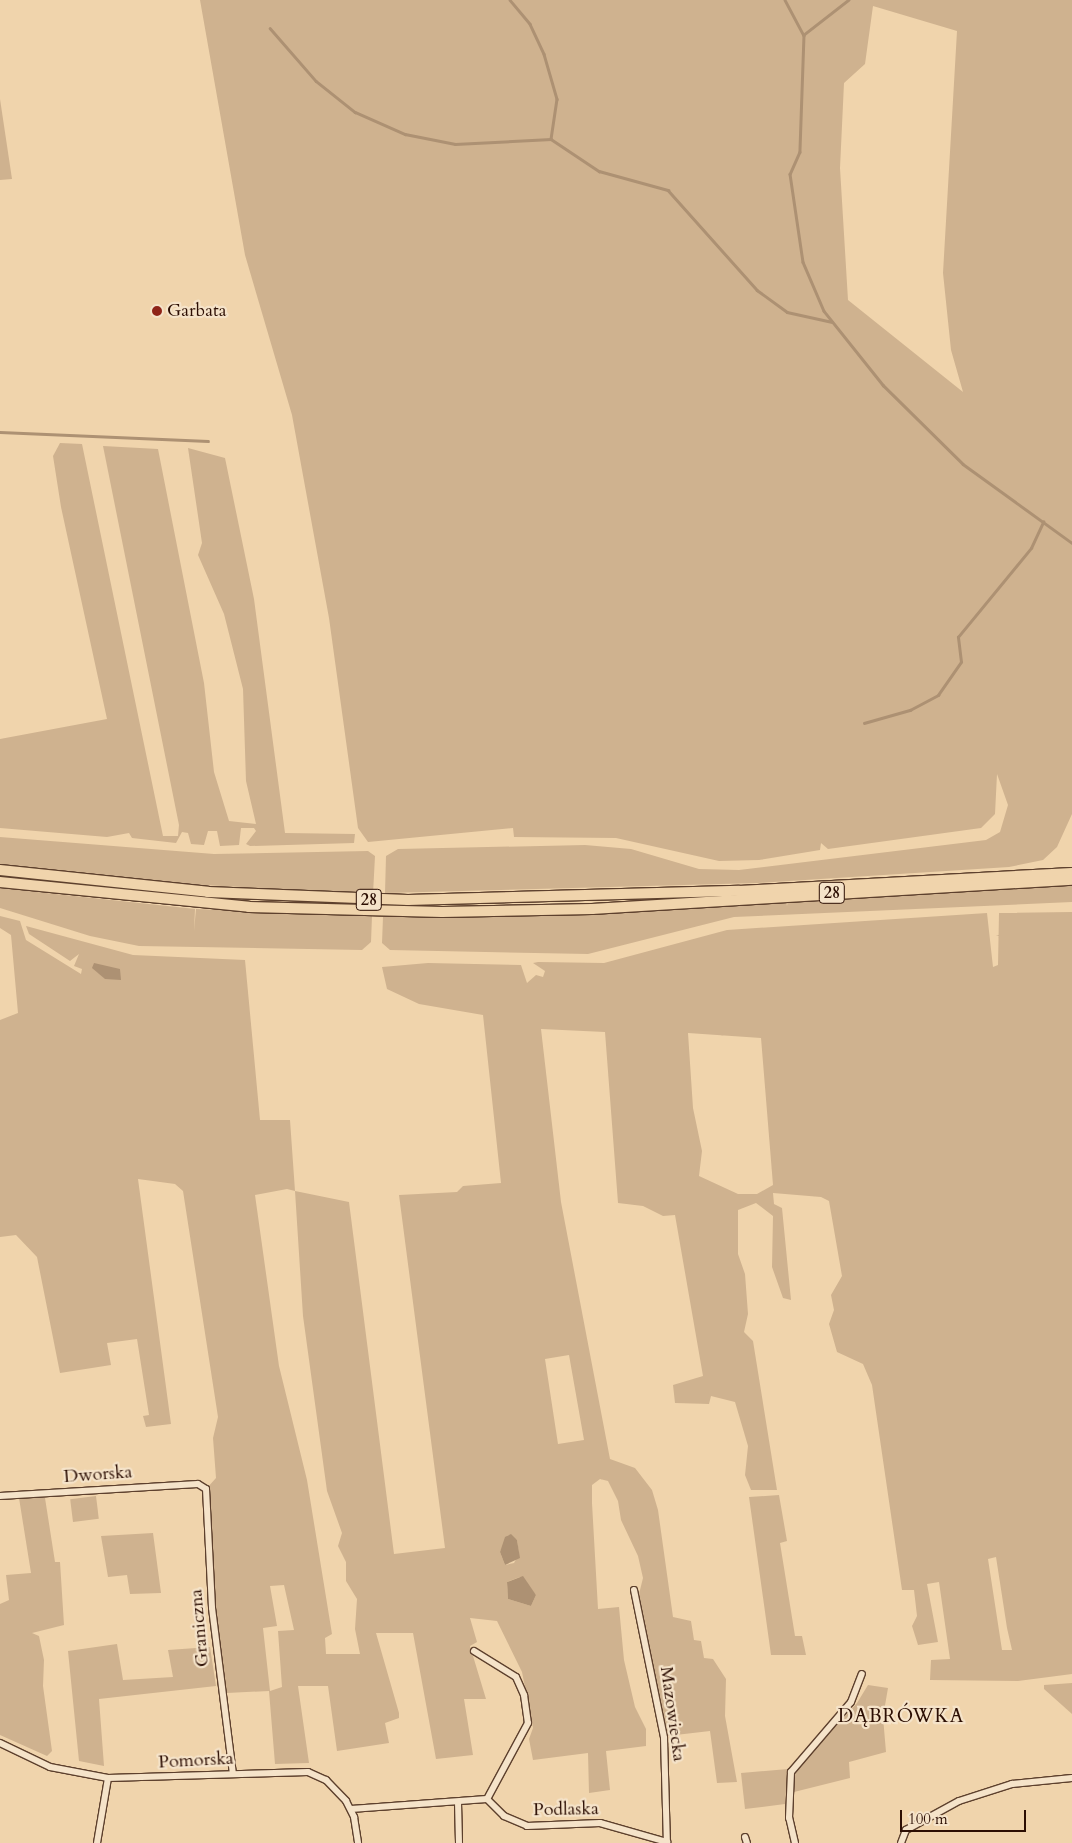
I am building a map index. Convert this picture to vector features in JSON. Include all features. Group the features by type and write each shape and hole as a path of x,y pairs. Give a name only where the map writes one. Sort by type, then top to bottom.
{"main road":[{"name":"28","path":"0,870 200,891 399,900 715,892 1072,873"},
{"name":"28","path":"0,882 249,907 442,912 592,908 1072,880"}],"street":[{"name":"Dworska","path":"0,1496 198,1484"},
{"name":"Graniczna","path":"198,1484 207,1494 212,1616 232,1774"},
{"name":"Mazowiecka","path":"634,1590 664,1738 667,1843"},
{"path":"351,1809 487,1799 528,1723 524,1695 516,1677 474,1651"},
{"path":"795,1843 789,1818 791,1772 851,1702 862,1674"},
{"name":"Pomorska","path":"0,1743 50,1767 108,1778 308,1772 335,1788 351,1809 358,1843"},
{"path":"97,1843 108,1778"},
{"path":"902,1843 906,1830 959,1801 1012,1784 1072,1778"},
{"name":"Podlaska","path":"487,1799 504,1816 528,1826 600,1823 667,1843"},
{"path":"458,1802 459,1843"}],"shaded area":[{"path":"200,0 1072,0 1072,814 1057,847 1043,860 1009,867 758,883 385,893 386,856 398,849 585,845 631,849 699,869 739,870 986,840 1000,832 1008,805 997,774 995,814 981,828 828,849 821,843 820,850 759,860 719,861 616,838 514,837 513,828 368,842 358,828 329,618 292,415 245,255","holes":["873,6 957,31 943,273 951,350 963,392 848,300 840,168 844,83 865,64"]},
{"path":"0,99 12,179 0,180"},
{"path":"60,443 82,444 163,836 178,836 179,825 103,446 158,449 204,683 214,772 229,821 256,824 246,781 243,689 224,614 198,555 202,543 188,448 225,458 254,599 285,833 355,834 354,843 250,846 246,844 256,831 254,828 241,828 239,845 220,846 217,831 208,831 204,845 191,844 188,833 182,832 176,843 132,838 129,833 107,837 0,828 0,739 107,719 61,507 53,456"},
{"path":"0,837 214,854 368,851 375,856 373,894 183,884 0,864"},
{"path":"1072,885 1072,902 734,917 588,954 390,950 382,943 383,917 541,916 786,901 787,906 788,901"},
{"path":"0,888 195,909 194,931 196,909 372,916 371,942 362,950 139,946 90,936 0,908"},
{"path":"1072,912 1072,1674 1018,1681 930,1680 931,1660 950,1659 939,1582 927,1584 938,1642 918,1645 912,1626 917,1616 914,1590 902,1590 872,1385 863,1364 837,1352 829,1324 834,1310 831,1295 842,1276 829,1201 821,1197 773,1193 774,1204 782,1208 791,1300 783,1298 772,1267 773,1216 756,1203 738,1210 738,1254 745,1274 748,1314 744,1332 753,1341 777,1490 751,1490 745,1475 748,1446 735,1402 711,1396 709,1404 675,1403 673,1385 703,1376 675,1215 663,1216 643,1206 618,1203 605,1032 541,1029 561,1202 610,1459 635,1468 652,1490 658,1510 673,1617 691,1621 694,1640 701,1641 704,1658 713,1659 726,1679 725,1716 737,1782 717,1783 710,1731 667,1736 639,1594 643,1578 638,1556 621,1520 618,1501 608,1481 600,1479 592,1485 598,1609 619,1607 624,1660 635,1707 646,1729 646,1746 606,1751 610,1790 589,1793 588,1753 533,1760 529,1739 533,1728 522,1672 497,1621 470,1618 477,1642 470,1646 486,1699 464,1699 473,1755 436,1759 413,1633 376,1633 399,1713 399,1718 385,1723 389,1743 337,1751 328,1686 298,1686 309,1763 275,1764 269,1691 227,1693 212,1590 207,1488 216,1478 213,1438 218,1417 183,1191 175,1184 138,1179 171,1424 146,1427 143,1416 149,1415 137,1339 107,1343 111,1365 60,1373 37,1257 16,1235 0,1237 0,1020 18,1013 11,935 0,928 0,916 20,921 26,940 81,974 82,969 74,966 79,954 70,961 29,934 26,926 133,955 245,960 260,1120 290,1120 295,1191 349,1202 394,1554 445,1548 399,1195 457,1192 463,1186 501,1183 483,1015 419,1004 387,989 382,967 428,963 521,965 527,983 536,975 543,977 545,971 533,963 604,963 727,930 987,913 993,967 998,965 999,913","holes":["688,1033 761,1038 773,1185 757,1194 738,1194 699,1176 702,1151 693,1108","287,1189 295,1191 303,1316 327,1491 342,1533 338,1546 346,1562 346,1581 357,1599 355,1629 360,1654 326,1654 325,1638 332,1634 307,1480 279,1366 255,1195","569,1355 584,1440 558,1444 545,1359","508,1535 517,1540 519,1554 514,1563 505,1565 500,1552","996,1557 1012,1650 1002,1650 988,1559","520,1577 536,1595 531,1606 508,1599 507,1582","284,1585 294,1630 278,1631 282,1687 270,1691 263,1628 277,1626 270,1586"]},
{"path":"94,963 120,969 121,980 105,979 92,968"},
{"path":"779,1495 787,1541 780,1543 795,1636 802,1636 806,1655 771,1655 749,1497"},
{"path":"96,1496 99,1519 73,1522 70,1499"},
{"path":"19,1498 45,1498 55,1562 60,1562 64,1625 32,1633 39,1636 44,1660 43,1686 52,1751 47,1756 0,1735 0,1604 9,1600 6,1575 31,1573"},
{"path":"153,1533 161,1593 130,1594 127,1575 108,1577 101,1536"},
{"path":"511,1534 517,1540 520,1558 505,1565 500,1552 505,1537"},
{"path":"523,1576 536,1595 531,1606 508,1599 507,1582"},
{"path":"117,1644 123,1680 173,1677 168,1650 210,1647 216,1686 99,1699 104,1766 79,1761 68,1651"},
{"path":"1072,1683 1072,1714 1044,1689 1044,1685"},
{"path":"868,1685 888,1688 883,1717 886,1752 849,1762 850,1778 794,1792 794,1772 857,1703"},
{"path":"788,1769 785,1804 745,1809 741,1773"}],"waterway":[{"path":"510,0 530,24 544,54 557,99 551,139 599,171 668,190 757,290 787,312 832,322"},
{"path":"785,0 804,35"},
{"path":"849,0 804,35 800,152 790,174 803,262 824,311 883,385 963,464 1072,543"},
{"path":"270,28 316,81 355,112 405,134 455,144 551,139"},
{"path":"0,432 208,441"},
{"path":"864,723 910,710 938,695 961,662 958,637 1031,548 1043,522"}],"place":[{"name":"Garbata","path":"157,311"}],"district":[{"name":"DĄBRÓWKA","path":"901,1717"}]}
